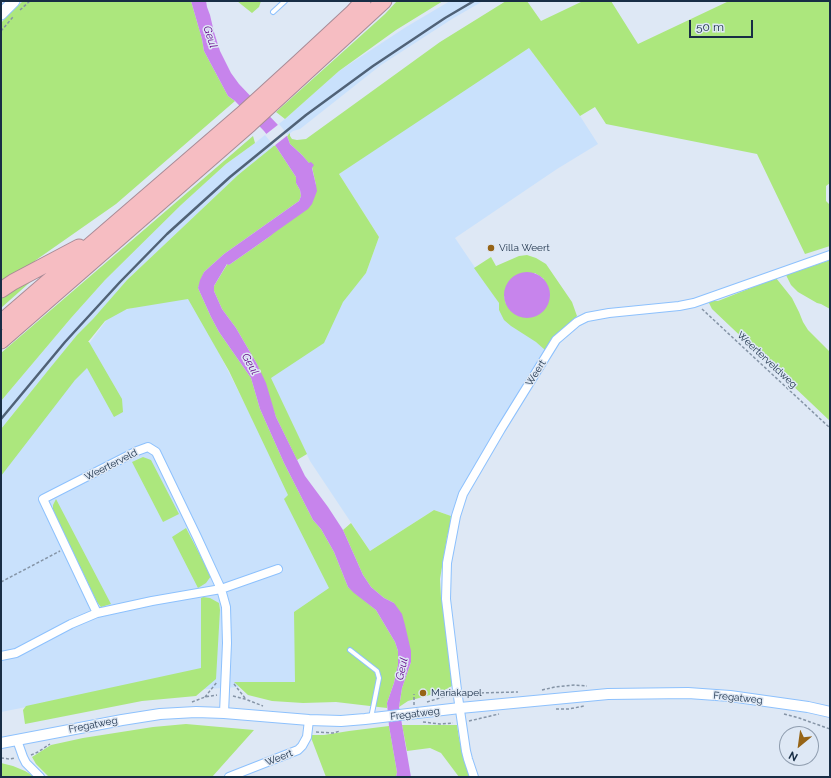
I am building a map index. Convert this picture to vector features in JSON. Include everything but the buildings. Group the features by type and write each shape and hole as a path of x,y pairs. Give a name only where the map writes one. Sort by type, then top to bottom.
{"highway":[{"path":"266,101 363,1"},
{"path":"1,341 266,101 384,1"},
{"path":"1,322 101,235 245,120"},
{"path":"1,290 101,235"}],"main road":[{"path":"1,14 14,1"}],"street":[{"name":"Weert","path":"474,777 468,759 458,695 446,599 447,563 456,516 463,494 556,340 577,322 587,317 694,303 830,255"},
{"name":"Weerterveld","path":"97,613 43,499 137,451 148,447 156,452 221,589 226,607 227,643 224,713"},
{"path":"1,656 16,653 70,624 97,613 152,601 221,589 278,569"},
{"name":"Fregatweg","path":"1,743 160,714 196,712 309,720 371,719 412,710 460,708 608,694 681,693 738,697 808,707 830,712"},
{"name":"Weert","path":"229,777 298,750 307,737 309,720"},
{"path":"18,740 22,757 40,777"}],"lane":[{"path":"273,12 286,1"},
{"path":"350,650 377,671 379,678 371,719"}],"path":[{"path":"1,31 30,1"},
{"name":"Weerterveldweg","path":"694,303 830,428"},
{"path":"1,582 67,548"},
{"path":"199,700 205,697 226,669 245,699 260,705"},
{"path":"412,710 414,694"},
{"name":"Fregatweg","path":"421,704 443,697 458,695"},
{"path":"552,709 569,709 589,705"},
{"name":"Fregatweg","path":"420,722 443,724 462,722 504,713"},
{"path":"780,713 830,729"},
{"path":"1,758 10,759 22,757"}],"shaded area":[{"path":"450,1 483,1 452,19 381,65 300,129 293,131 238,175 127,280 93,320 77,335 1,429 1,401 105,280 181,205 226,164 285,119 339,71 406,27"},
{"path":"529,48 580,116 598,144 557,169 455,238 499,303 545,350 459,492 451,516 434,510 370,551 310,461 270,378 366,273 379,237 339,174 454,96"},
{"path":"188,292 305,522 331,589 299,683 72,698 1,712 1,462 111,314"}],"green space":[{"path":"23,1 191,1 204,51 228,96 235,101 116,204 36,260 29,268 1,285 1,23"},
{"path":"237,1 261,1 259,7 252,13"},
{"path":"397,1 443,1 396,30 339,71 285,119 276,112 385,14"},
{"path":"506,1 527,1 541,21 583,1 611,1 638,44 729,1 830,1 830,183 826,186 826,201 830,205 830,246 805,254 757,154 606,124 595,107 580,116 529,48 339,174 379,237 366,273 343,302 324,343 271,378 307,454 297,460 276,417 257,364 236,328 222,309 214,291 214,286 228,263 229,265 269,237 316,185 312,167 290,144 287,136 290,133 292,139 306,139 440,42"},
{"path":"253,136 255,143 226,164 181,205 105,280 1,401 1,353"},
{"path":"275,145 296,177 296,183 300,190 301,196 299,201 224,254 204,272 198,288 219,332 251,378 260,409 284,463 313,520 321,529 334,552 348,587 376,610 395,642 398,651 398,665 387,703 387,708 336,702 303,703 272,701 248,695 234,682 295,682 294,612 329,588 284,499 288,495 229,371 188,299 127,309 105,321 88,342 122,399 123,412 114,417 87,368 75,380 1,476 1,429 77,335 127,280 238,175"},
{"path":"527,255 546,264 572,302 577,316 545,350 504,320 499,310 499,303 474,268 491,257 496,266 519,256","holes":["535,273 544,279 506,304 504,296"]},
{"path":"830,260 830,309 798,292 791,285 786,275"},
{"path":"37,276 1,308 1,295"},
{"path":"776,278 792,298 808,330 830,352 830,421 712,309 708,301 718,301"},
{"path":"143,457 151,460 179,514 163,522 132,462"},
{"path":"56,499 111,604 101,607 97,602 53,510 53,505"},
{"path":"434,510 451,516 440,579 441,598 445,608 452,686 441,692 408,701 399,707 402,688 411,662 394,603 384,598 371,587 363,575 343,530 351,523 370,551"},
{"path":"186,528 211,576 206,583 198,588 172,537"},
{"path":"201,598 210,598 219,603 220,610 216,679 196,696 142,701 25,724 23,710 26,706 201,668"},
{"path":"186,724 254,730 212,777 49,777 36,764 32,757 51,745 83,738 153,727"},
{"path":"402,725 457,725 464,760 472,777 459,777 441,753 430,748 407,751"},
{"path":"389,726 397,772 396,777 326,777 310,735 324,735"},
{"path":"1,763 13,766 35,777 1,777"}],"water":[{"name":"Geul","path":"191,1 206,1 220,51 231,73 239,84 278,125 287,136 290,144 309,163 311,162 314,165 312,168 317,191 312,204 308,209 269,237 229,265 227,264 214,286 214,291 222,309 236,328 257,364 266,383 276,417 305,476 343,530 363,575 371,587 384,598 394,603 402,614 411,651 411,662 402,688 399,707 411,777 396,777 397,772 389,726 387,703 398,665 398,651 395,642 376,610 348,587 334,552 321,529 313,520 284,463 260,409 251,378 219,332 198,288 204,272 224,254 299,201 301,196 300,190 296,183 296,177 275,145 264,131 235,101 228,96 204,51"},
{"path":"523,272 531,272 540,276 546,282 550,295 546,308 540,314 531,318 523,318 514,314 508,308 504,299 504,291 508,282 514,276"}],"pier":[{"path":"279,124 288,135 274,146 265,135"}],"railway":[{"path":"1,419 65,342 120,282 167,234 230,177 306,115 373,66 445,18 474,1"}],"place":[{"name":"Villa Weert","path":"491,248"},
{"name":"Mariakapel","path":"423,693"}]}
